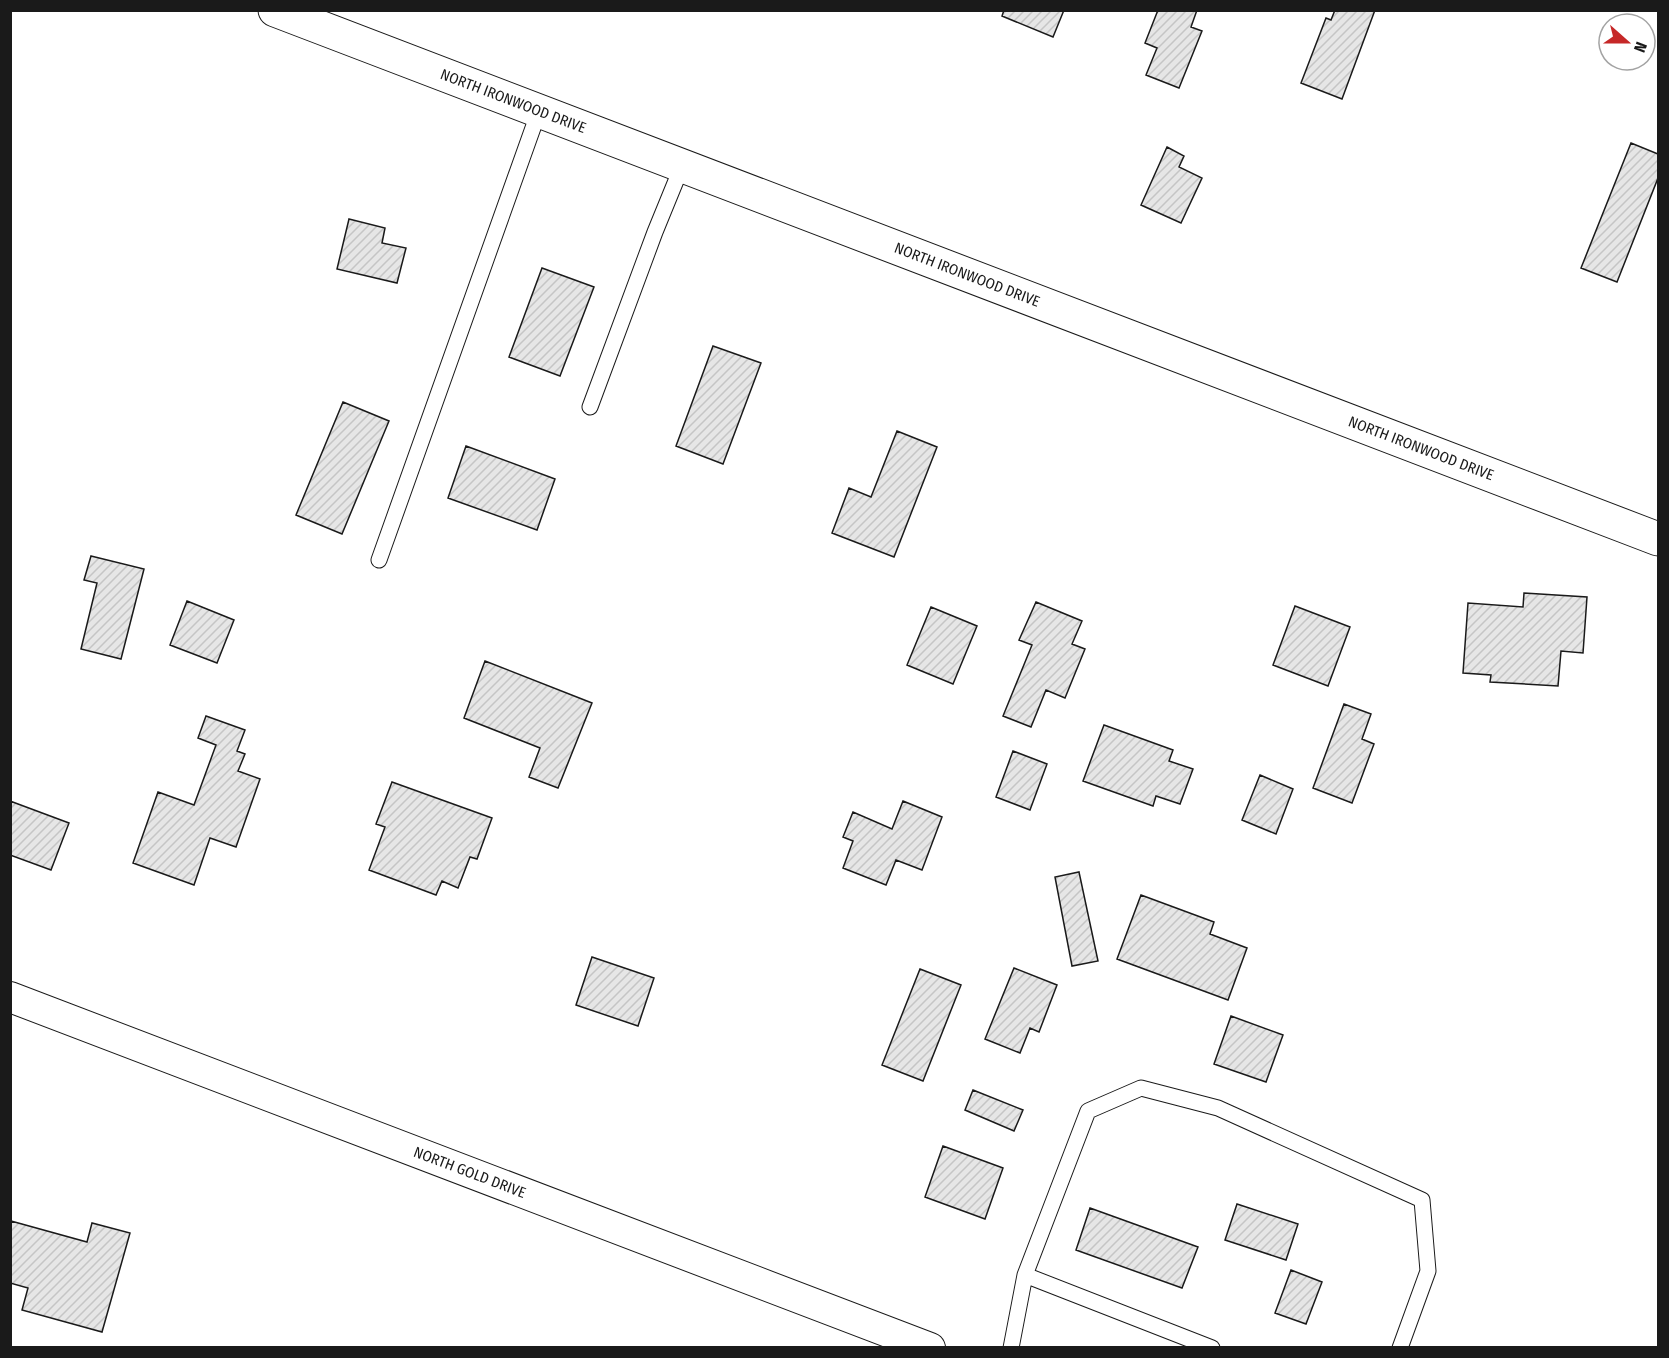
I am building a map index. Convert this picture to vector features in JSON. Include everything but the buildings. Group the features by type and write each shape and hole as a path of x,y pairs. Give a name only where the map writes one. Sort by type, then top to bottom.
{"main road":[{"name":"NORTH IRONWOOD DRIVE","path":"275,10 1659,539"}],"street":[{"name":"NORTH GOLD DRIVE","path":"10,997 930,1347"}],"lane":[{"path":"379,560 539,111"},
{"path":"590,407 682,166"},
{"path":"1011,1347 1025,1275 1088,1111 1141,1088 1218,1108 1422,1200 1428,1271 1400,1347"},
{"path":"1025,1275 1212,1347"}]}
